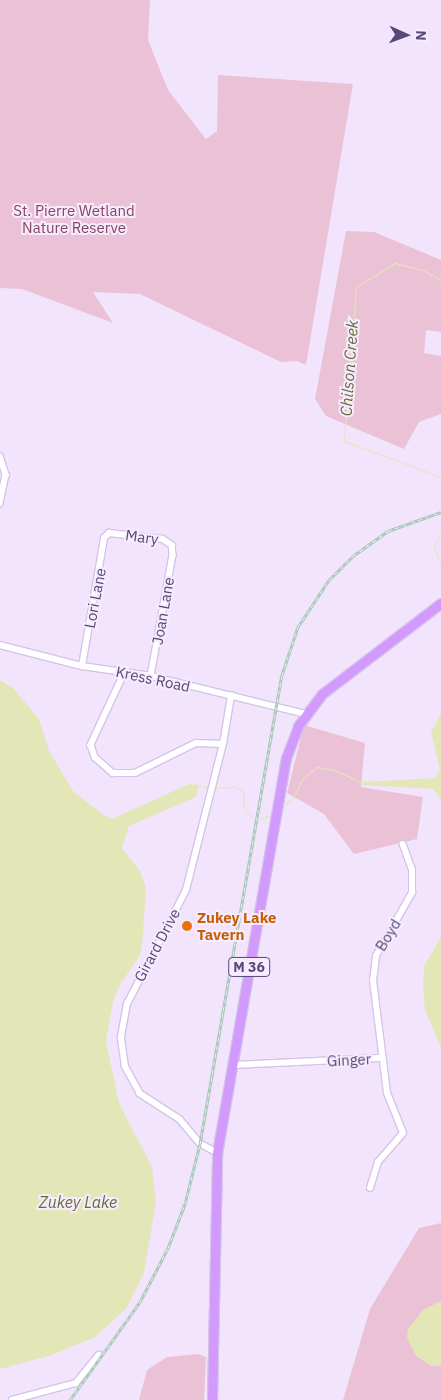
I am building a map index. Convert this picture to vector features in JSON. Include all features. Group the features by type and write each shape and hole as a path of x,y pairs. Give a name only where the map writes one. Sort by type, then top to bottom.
{"main road":[{"name":"M 36","path":"212,1400 217,1153 283,771 292,740 306,714 332,685 441,603"}],"street":[{"path":"0,456 6,481 0,503"},
{"name":"Mary","path":"110,533 163,539 172,546"},
{"name":"Lori Lane","path":"82,666 104,538 110,533"},
{"name":"Joan Lane","path":"151,676 174,555 172,546"},
{"name":"Kress Road","path":"0,645 82,666 151,676 306,714"},
{"path":"126,672 90,745 95,757 113,773 135,773 196,743 223,744"},
{"name":"Girard Drive","path":"217,1153 200,1144 182,1122 140,1094 125,1067 121,1037 127,1004 186,890 223,744 231,696"},
{"name":"Boyd","path":"381,1058 373,966 379,948 412,892 412,870 403,845"},
{"name":"Ginger","path":"232,1065 381,1058 387,1093 403,1133 378,1162 370,1188"},
{"path":"12,1400 76,1383 99,1355"}],"green space":[{"name":"St. Pierre Wetland Nature Reserve","path":"0,0 150,0 148,40 168,90 206,139 217,131 218,75 353,84 306,365 297,361 281,362 140,294 93,292 113,323 22,289 0,288"},
{"path":"346,231 374,232 441,260 441,332 426,330 424,353 441,356 441,414 419,422 404,449 326,416 315,399"},
{"path":"304,725 365,743 361,787 423,797 417,839 354,854 324,814 287,793"},
{"path":"441,1223 441,1400 343,1400 370,1309 419,1228"},
{"path":"198,1354 206,1357 204,1400 139,1400 147,1370 167,1357"}],"water":[{"name":"Zukey Lake","path":"0,680 13,688 39,719 49,751 73,791 101,813 112,819 189,784 199,785 196,797 129,826 122,848 140,871 146,887 143,935 140,955 120,985 113,1002 106,1041 119,1103 152,1167 156,1202 144,1273 126,1309 95,1337 52,1355 0,1369"},
{"path":"441,714 441,799 433,789 363,785 360,782 436,778 440,769 431,732"},
{"path":"441,937 441,1047 425,1010 423,986 424,966"},
{"path":"441,1301 441,1366 432,1366 416,1356 407,1337 408,1329 423,1310"}],"waterway":[{"name":"Chilson Creek","path":"441,280 423,270 395,263 356,287 344,441 441,477"},
{"name":"Chilson Creek","path":"441,532 434,547 441,565"},
{"path":"281,808 293,798 301,781 316,767 335,770 360,782"},
{"path":"199,785 208,787"},
{"path":"214,788 235,787 243,791 244,809 252,817"},
{"path":"260,819 270,815"}],"railway":[{"path":"70,1400 140,1302 168,1248 185,1204 200,1144 282,675 298,627 329,580 353,556 388,531 441,512"}],"place":[{"name":"Zukey Lake Tavern","path":"187,926"}]}
